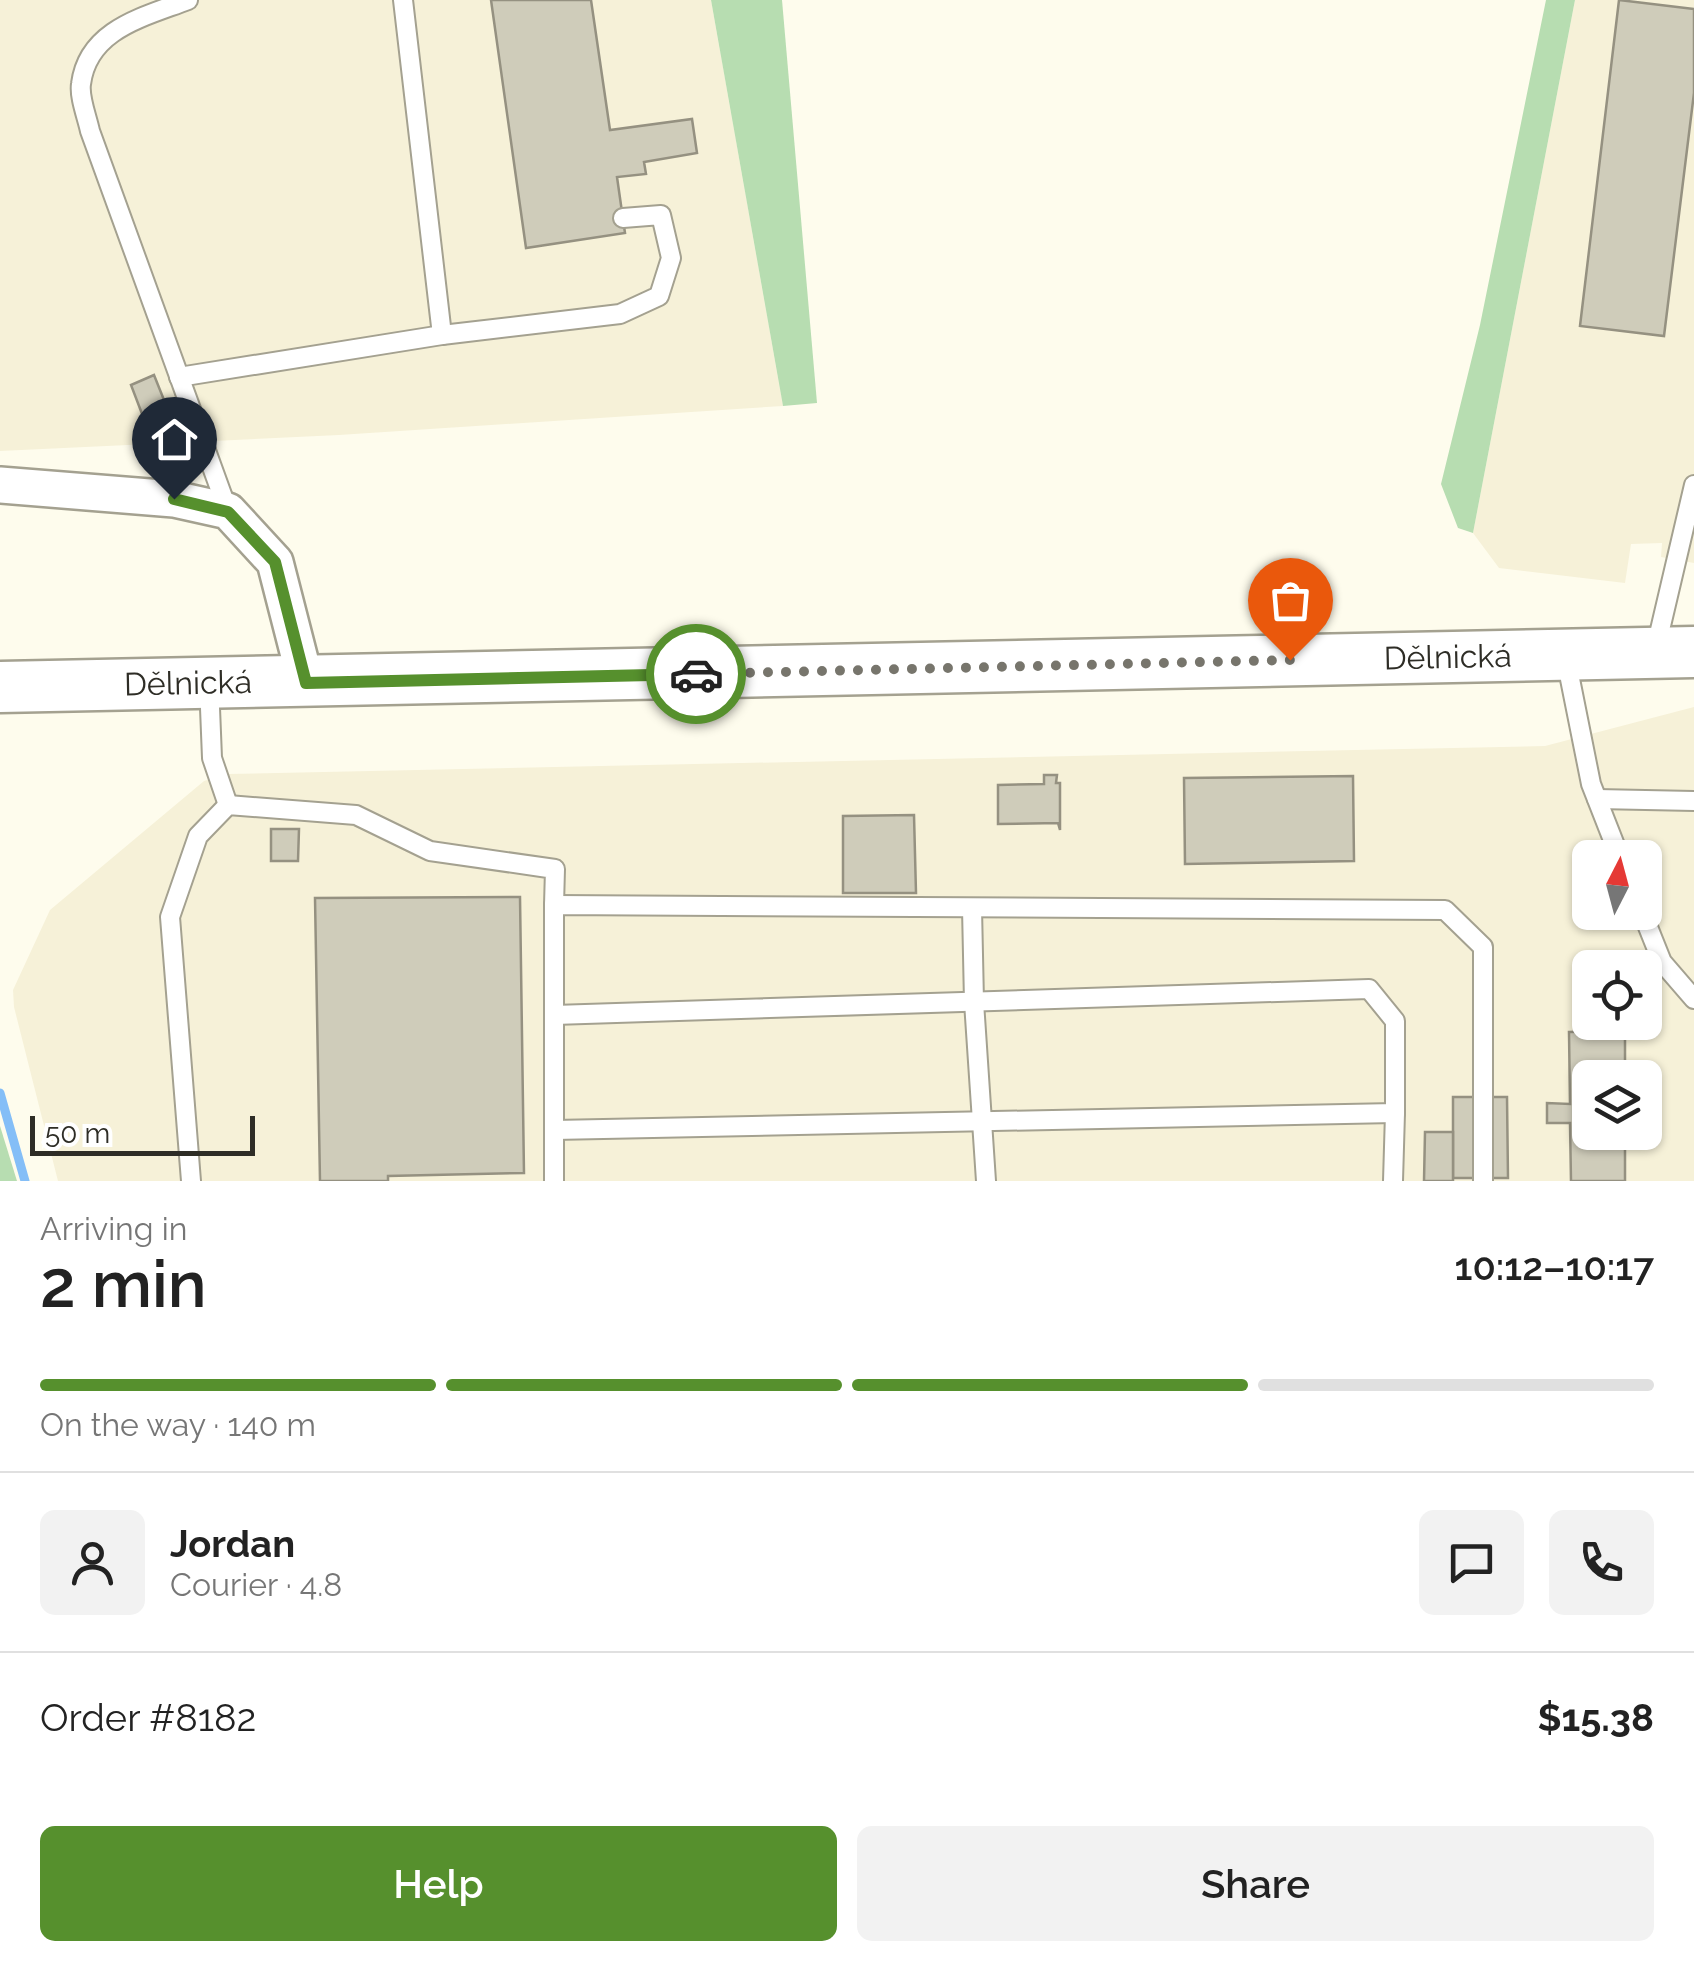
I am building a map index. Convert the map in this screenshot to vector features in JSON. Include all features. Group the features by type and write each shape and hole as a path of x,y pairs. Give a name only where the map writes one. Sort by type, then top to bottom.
{"main road":[{"name":"Dělnická","path":"5,687 1674,652"}],"street":[{"path":"4,475 174,499 228,512 275,562 306,683"}],"lane":[{"path":"188,0 118,27 94,49 80,86 90,131 228,512"},
{"path":"403,0 442,335"},
{"path":"179,376 442,335 620,314 659,296 672,258 661,216 623,218"},
{"path":"1674,652 1694,485"},
{"path":"1565,654 1596,799 1613,840"},
{"path":"208,682 212,758 228,805"},
{"path":"1596,799 1694,801"},
{"path":"228,805 356,815 430,851 554,869 554,1181"},
{"path":"191,1181 170,917 198,836 228,805"},
{"path":"554,905 1444,910 1483,947 1483,1181"},
{"path":"972,908 986,1181"},
{"path":"1649,930 1662,962 1694,999"},
{"path":"554,1015 1368,990 1395,1021 1393,1181"},
{"path":"554,1130 1395,1113"}],"shaded area":[{"path":"0,0 711,0 783,406 339,435 0,451"},
{"path":"1575,0 1694,0 1694,563 1661,557 1662,543 1631,544 1625,583 1499,568 1473,533"},
{"path":"1694,707 1694,1181 58,1181 13,990 50,910 204,781 227,774 1545,746"}],"green space":[{"path":"711,0 782,0 817,403 783,406"},
{"path":"1546,0 1575,0 1473,533 1458,528 1441,484 1480,325"},
{"path":"0,1126 17,1181 0,1181"}],"building":[{"path":"491,0 591,0 610,130 692,119 697,153 644,162 646,174 617,177 625,233 526,248"},
{"path":"1619,0 1694,9 1694,93 1664,336 1580,326"},
{"path":"154,375 176,430 152,440 131,385"},
{"path":"1044,775 1057,775 1056,783 1060,783 1060,830 1058,823 998,824 998,785 1044,784"},
{"path":"1353,776 1354,861 1185,864 1184,778"},
{"path":"914,815 916,893 843,893 843,816"},
{"path":"271,829 299,829 298,861 271,861"},
{"path":"520,897 524,1173 320,1181 315,898"},
{"path":"1569,1032 1572,1040 1625,1040 1625,1060 1572,1060 1572,1150 1625,1150 1625,1181 1571,1181 1570,1123 1547,1123 1547,1103 1570,1104"},
{"path":"1453,1097 1507,1097 1508,1178 1453,1178"},
{"path":"1425,1132 1453,1132 1453,1181 1424,1181"}],"waterway":[{"path":"0,1093 25,1181"}],"way so far":[{"path":"696,674 1290,660"}],"route":[{"path":"174,499 228,512 275,562 306,683 696,674"}]}
